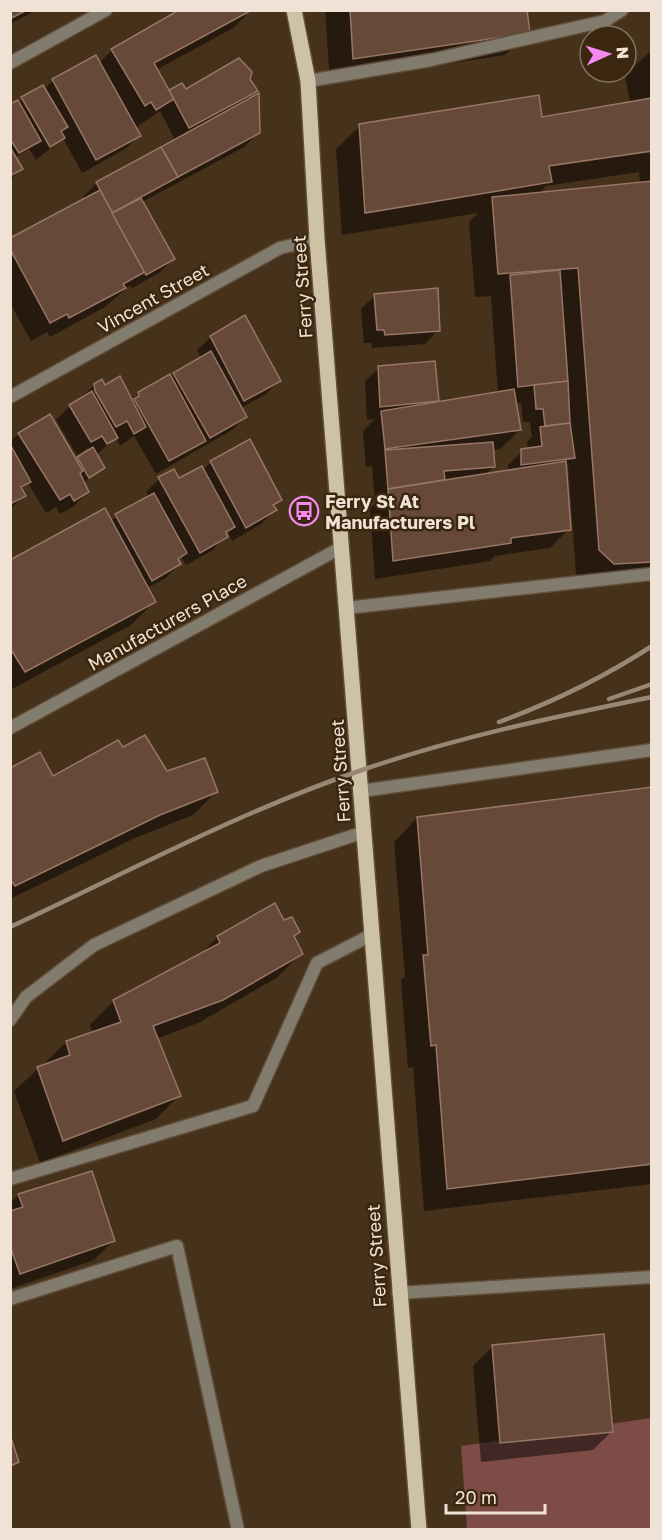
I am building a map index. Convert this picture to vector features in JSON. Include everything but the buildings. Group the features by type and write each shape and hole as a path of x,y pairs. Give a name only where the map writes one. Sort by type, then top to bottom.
{"main road":[{"name":"Ferry Street","path":"294,10 308,81 317,239 373,934 398,1293 419,1530"}],"street":[{"path":"10,63 106,10"},
{"path":"308,81 431,60 605,21 622,10"},
{"name":"Vincent Street","path":"10,397 280,248 317,239"},
{"name":"Manufacturers Place","path":"10,728 342,547"},
{"path":"346,608 651,574"},
{"path":"361,791 651,750"},
{"path":"10,1020 26,997 94,945 261,866 364,832"},
{"path":"10,1179 253,1106 317,963 373,934"},
{"path":"10,1299 177,1246 238,1530"},
{"path":"398,1293 651,1277"}],"shaded area":[{"path":"651,1418 651,1529 467,1529 461,1446"}],"railway":[{"path":"499,722 577,688 615,669 652,646"},
{"path":"609,699 652,684"},
{"path":"10,927 228,823 317,786 434,747 542,720 652,697"}],"place":[{"name":"Ferry St At Manufacturers Pl","path":"304,511"}]}
